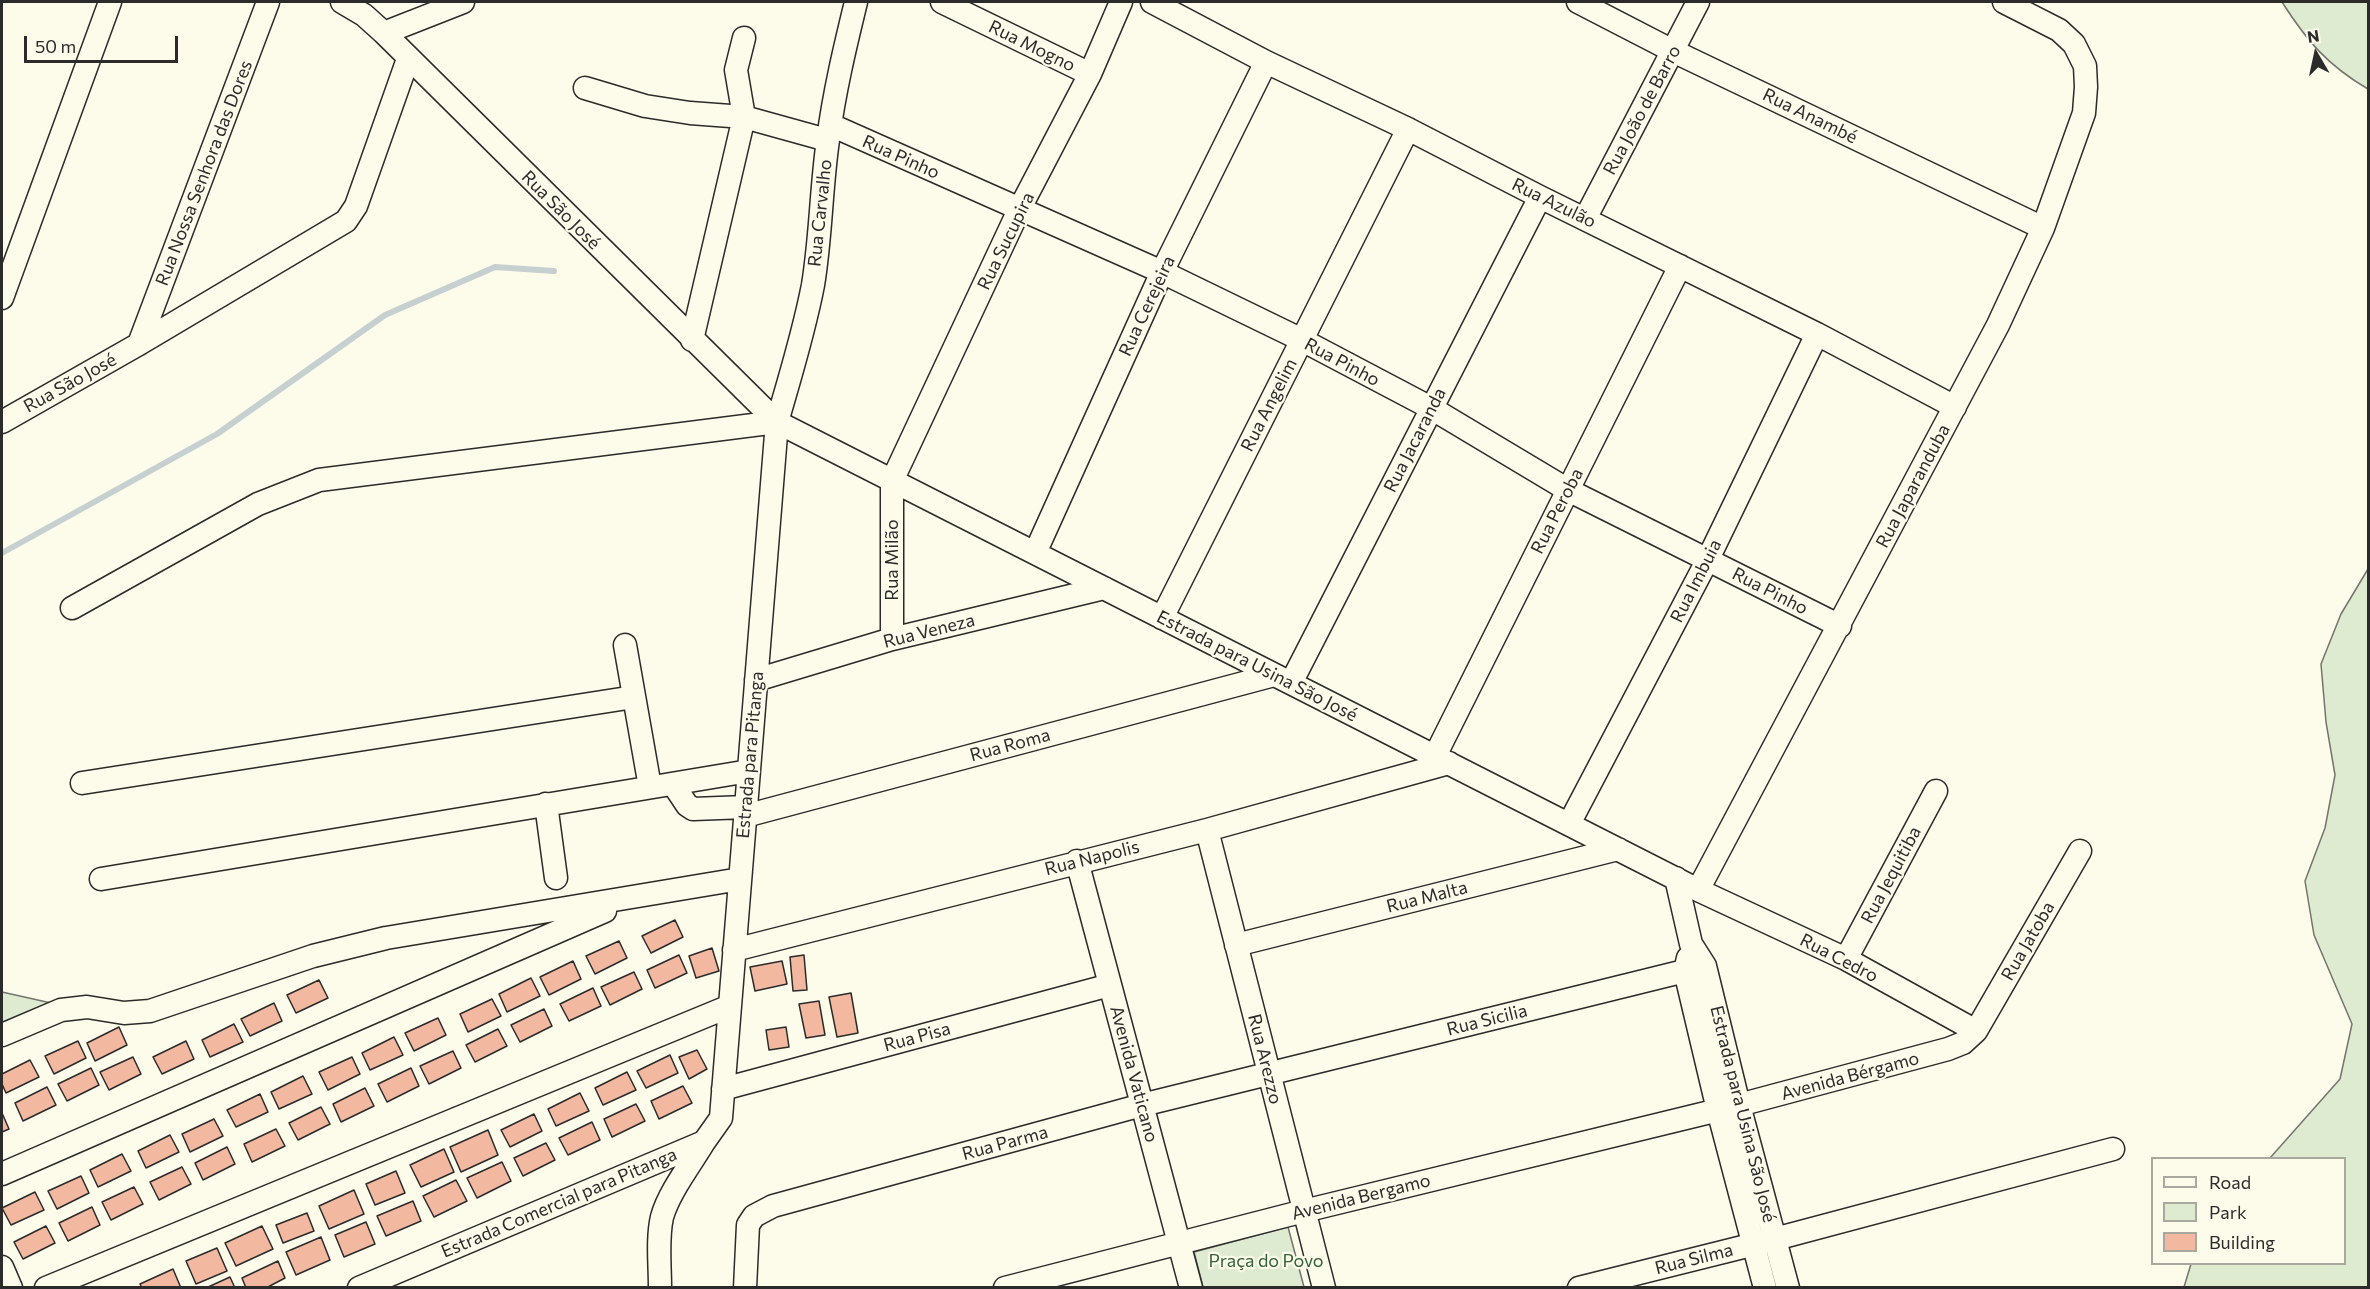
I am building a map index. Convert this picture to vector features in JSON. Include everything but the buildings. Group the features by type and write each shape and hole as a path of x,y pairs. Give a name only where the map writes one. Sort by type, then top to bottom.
{"street":[{"path":"2,298 110,2"},
{"name":"Rua Nossa Senhora das Dores","path":"139,344 268,2"},
{"name":"Rua São José","path":"342,2 364,15 384,33 777,422"},
{"path":"384,33 463,2"},
{"name":"Rua Carvalho","path":"777,422 813,285 829,133 838,79 856,2"},
{"name":"Rua Mogno","path":"942,2 1090,74"},
{"name":"Rua Sucupira","path":"892,481 1019,210 1090,74 1121,2"},
{"name":"Rua Azulão","path":"1152,2 1266,62 1408,129 1817,334 1954,407"},
{"name":"Rua Anambé","path":"1578,2 1674,51 2043,228"},
{"name":"Rua João de Barro","path":"1585,219 1698,2"},
{"name":"Rua Japaranduba","path":"1698,890 1998,325 2043,228 2084,112 2085,66 2074,44 2060,30 2004,2"},
{"path":"692,340 744,117 736,70 744,38"},
{"name":"Rua São José","path":"2,422 346,221 356,206 408,58"},
{"name":"Rua Cerejeira","path":"1035,553 1162,272 1266,62"},
{"name":"Rua Pinho","path":"585,88 645,106 690,113 744,117 829,133 1019,210 1162,272 1302,340 1431,408 1568,490 1840,626"},
{"name":"Rua Angelim","path":"1162,618 1408,129"},
{"name":"Rua Jacaranda","path":"1283,679 1431,408 1540,197"},
{"name":"Rua Peroba","path":"1442,760 1568,490 1680,266"},
{"name":"Rua Imbuia","path":"1569,824 1708,559 1817,334"},
{"path":"72,608 258,504 319,480 777,422"},
{"name":"Estrada para Usina São José","path":"777,422 1676,878 1728,1107 1764,1241 1788,1287"},
{"name":"Estrada para Pitanga","path":"723,1089 777,422"},
{"name":"Rua Milão","path":"892,481 892,639"},
{"name":"Rua Veneza","path":"756,680 892,639 1104,588"},
{"path":"625,645 650,787"},
{"name":"Rua Roma","path":"673,784 687,805 693,809 746,811 1283,679"},
{"path":"82,783 634,698"},
{"name":"Rua Napolis","path":"734,950 1077,861 1207,830 1442,760"},
{"path":"101,879 749,771"},
{"name":"Rua Jequitiba","path":"1846,959 1936,791"},
{"path":"546,804 556,878"},
{"name":"Rua Arezzo","path":"1207,830 1324,1287"},
{"name":"Rua Malta","path":"1236,945 1618,849"},
{"name":"Rua Jatoba","path":"1977,1031 2080,851"},
{"name":"Avenida Vaticano","path":"1077,861 1191,1287"},
{"path":"1676,878 1698,890"},
{"path":"2,1035 61,1010 87,1007 124,1013 150,1011 313,956 386,938 740,879"},
{"name":"Rua Cedro","path":"1698,890 1846,959 1977,1031"},
{"path":"2,1174 638,897"},
{"name":"Rua Sicilia","path":"1269,1072 1695,969"},
{"name":"Rua Pisa","path":"723,1089 1110,985"},
{"path":"46,1287 730,1006"},
{"name":"Avenida Bérgamo","path":"1728,1107 1948,1049 1963,1043 1977,1031"},
{"name":"Rua Parma","path":"745,1287 748,1225 754,1216 773,1206 1269,1072"},
{"path":"660,1287 660,1234 663,1214 680,1180 721,1118 723,1089"},
{"name":"Avenida Bergamo","path":"1005,1287 1728,1107"},
{"name":"Estrada Comercial para Pitanga","path":"359,1287 704,1142"},
{"name":"Rua Silma","path":"1579,1287 2113,1149"},
{"name":"Estrada para Usina São José","path":"1764,1241 1765,1287"},
{"path":"2,1267 11,1287"}],"green space":[{"path":"2282,2 2368,2 2368,89 2341,71 2319,51 2300,29"},
{"path":"2368,569 2368,1287 2184,1287 2191,1265 2346,1265 2346,1157 2271,1157 2340,1079 2352,1024 2314,935 2305,881 2325,828 2335,775 2326,722 2321,664 2341,614"},
{"path":"2,992 60,1005 2,1030"},
{"name":"Praça do Povo","path":"1288,1227 1304,1287 1203,1287 1194,1252"}],"waterway":[{"path":"2,553 217,434 385,315 495,267 554,271"}]}
